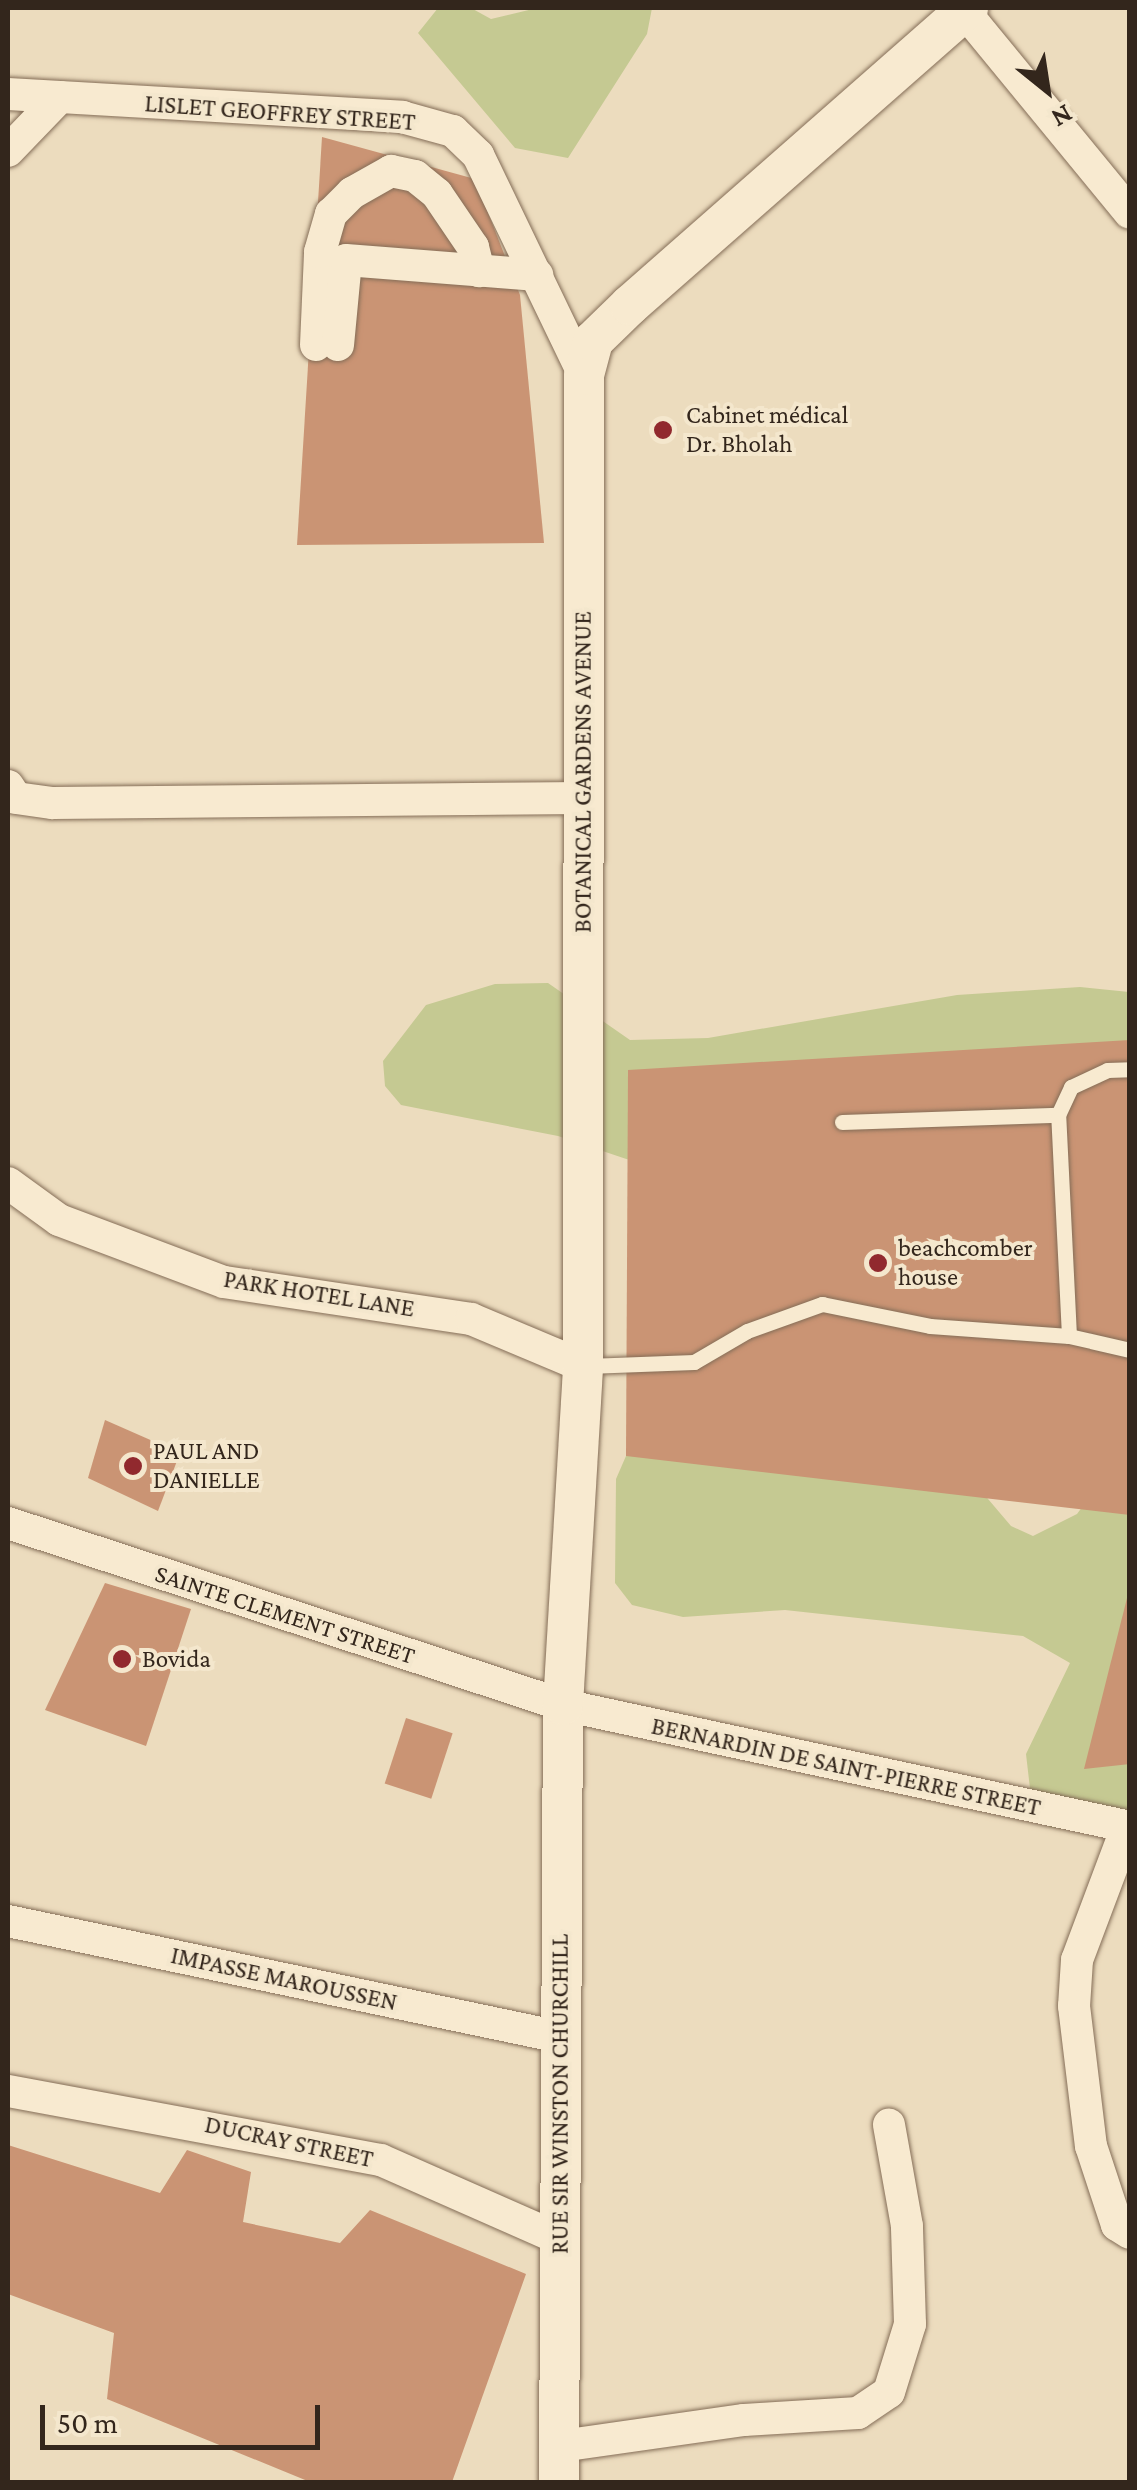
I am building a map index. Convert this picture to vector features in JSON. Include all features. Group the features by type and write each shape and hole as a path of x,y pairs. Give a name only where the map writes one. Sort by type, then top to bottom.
{"street":[{"path":"966,9 1130,213"},
{"name":"BOTANICAL GARDENS AVENUE","path":"564,1705 583,1366 584,374 593,340 966,9"},
{"name":"LISLET GEOFFREY STREET","path":"8,94 402,117 453,131 478,155 584,374"},
{"path":"8,151 60,97"},
{"path":"480,270 473,247 437,194 416,176 391,171 330,214 320,252 328,345 346,260 537,275"},
{"path":"8,786 16,798 53,803 582,798"},
{"name":"PARK HOTEL LANE","path":"8,1183 59,1220 224,1282 472,1318 583,1366"},
{"name":"SAINTE CLEMENT STREET","path":"8,1523 564,1705"},
{"name":"BERNARDIN DE SAINT-PIERRE STREET","path":"564,1705 1128,1827"},
{"name":"RUE SIR WINSTON CHURCHILL","path":"560,2464 558,2238 564,1705"},
{"path":"1128,1827 1077,1960 1074,2006 1091,2146 1117,2225 1130,2233"},
{"name":"IMPASSE MAROUSSEN","path":"8,1921 560,2037"},
{"name":"DUCRAY STREET","path":"8,2090 381,2160 558,2238"},
{"path":"560,2464 744,2420 858,2413 889,2392 910,2324 907,2226 889,2125"}],"lane":[{"path":"1069,1336 1058,1116 1071,1087 1107,1070 1130,1068"},
{"path":"842,1122 1058,1116"},
{"path":"583,1366 694,1362 747,1331 822,1304 930,1326 1069,1336 1130,1350"}],"green space":[{"path":"438,8 471,8 491,19 537,8 652,8 647,34 568,158 515,148 418,33"},
{"path":"548,983 630,1040 708,1038 957,995 1080,987 1129,992 1129,1114 659,1170 558,1136 401,1105 385,1086 383,1061 426,1005 495,984"},
{"path":"680,1402 977,1486 1011,1526 1033,1536 1077,1514 1129,1443 1129,1839 1049,1827 1032,1806 1026,1754 1070,1663 1023,1636 785,1610 683,1617 632,1605 615,1583 616,1479 626,1456"}],"building":[{"path":"322,137 475,179 520,295 544,543 297,545"},
{"name":"beachcomber house","path":"1130,1040 1130,1515 626,1456 628,1070"},
{"name":"PAUL AND DANIELLE","path":"105,1420 180,1453 158,1511 88,1478"},
{"name":"Bovida","path":"105,1583 191,1609 146,1746 45,1710"},
{"path":"1128,1594 1130,1764 1084,1769"},
{"path":"406,1718 453,1733 431,1799 385,1784"},
{"path":"8,2145 160,2193 187,2150 251,2172 243,2222 340,2243 370,2210 526,2274 452,2482 310,2482 107,2399 114,2333 8,2294"}],"place":[{"name":"Cabinet médical Dr. Bholah","path":"663,430"},
{"name":"beachcomber house","path":"878,1263"},
{"name":"PAUL AND DANIELLE","path":"133,1466"},
{"name":"Bovida","path":"122,1659"}]}
